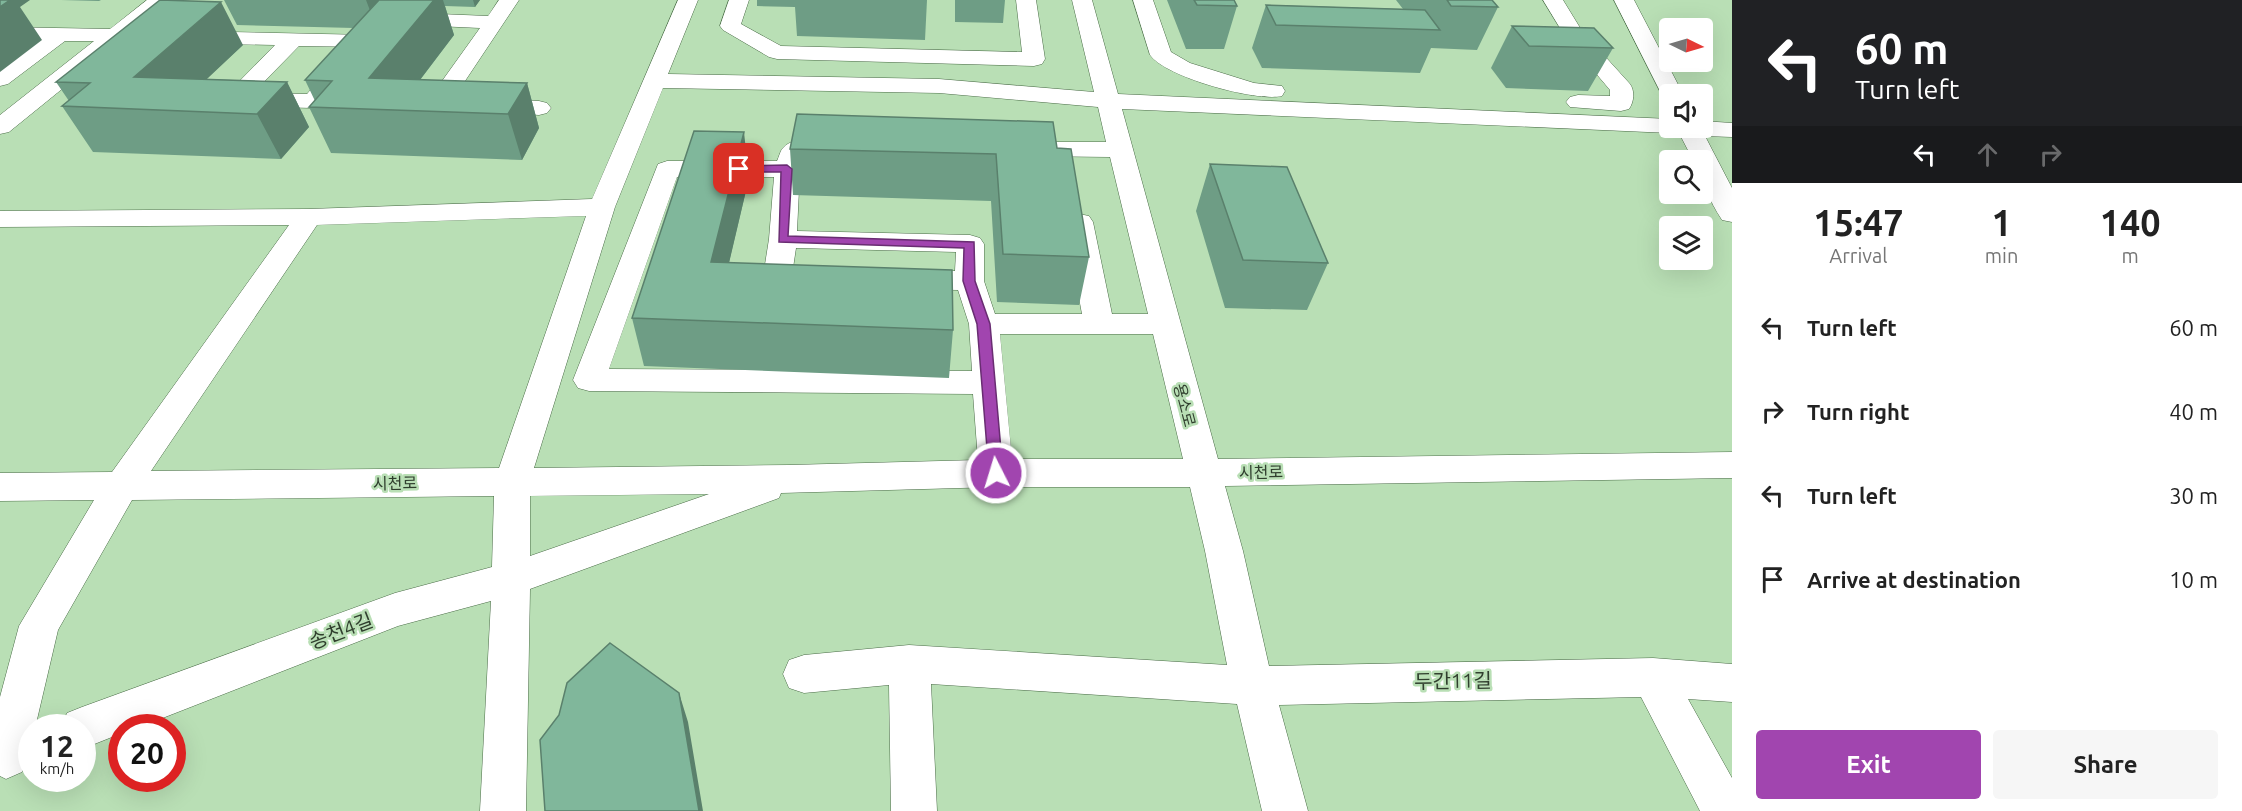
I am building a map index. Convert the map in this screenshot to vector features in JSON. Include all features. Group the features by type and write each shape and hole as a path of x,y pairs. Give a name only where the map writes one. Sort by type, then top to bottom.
{"street":[{"path":"0,127 160,0"},
{"path":"509,0 439,102 539,108"},
{"path":"503,811 512,481 602,207 688,0"},
{"path":"739,0 730,26 777,52 1034,59 1026,0"},
{"name":"용소로","path":"1082,0 1224,551 1252,686 1285,811"},
{"path":"1143,0 1161,55 1182,68 1252,90 1621,104 1622,89 1573,34 1553,0"},
{"path":"1624,0 1667,84"},
{"path":"294,39 234,99 313,101 411,10 495,22"},
{"path":"0,33 294,39 383,36"},
{"path":"0,79 59,35"},
{"path":"142,57 167,36"},
{"path":"655,81 926,84 1048,93 1108,101 1659,126"},
{"path":"1713,129 1732,130"},
{"path":"1694,138 1732,214"},
{"path":"837,278 777,277 783,239 787,169 793,151 801,147 862,147"},
{"path":"1006,149 1070,173 1121,150"},
{"path":"787,169 667,169 589,380 988,384"},
{"path":"1070,173 1099,324"},
{"path":"0,219 309,217 602,207"},
{"path":"13,755 39,626 121,487 309,217"},
{"path":"783,239 970,244 969,281 984,324 996,473"},
{"path":"885,279 969,281"},
{"path":"984,324 1164,324"},
{"name":"시천로","path":"0,487 790,479 996,473 1203,473 1732,465"},
{"name":"시천로","path":"511,579 790,479"},
{"name":"송천4길","path":"96,723 395,610 511,579"},
{"path":"909,664 914,811"},
{"name":"두간11길","path":"804,674 909,664 1252,686 1653,677 1732,683"},
{"path":"1653,677 1725,811"}],"building":[{"path":"0,0 10,0 0,7"},
{"path":"160,0 221,2 134,77 287,82 257,114 62,106 90,83 56,82"},
{"path":"379,0 434,0 369,78 527,83 508,114 309,107 332,81 305,80"},
{"path":"1194,0 1234,0 1237,6 1197,5"},
{"path":"1447,0 1492,0 1498,7 1451,6"},
{"path":"1266,5 1425,10 1440,30 1276,25"},
{"path":"1512,26 1594,28 1613,48 1529,46"},
{"path":"797,114 1053,122 1057,148 1071,149 1089,257 1003,254 996,154 790,149"},
{"path":"694,131 744,132 711,262 952,270 953,330 632,318"},
{"path":"1210,164 1287,167 1328,263 1243,260"},
{"path":"610,643 679,693 699,811 545,811 540,740 559,715 567,683"}],"route":[{"path":"739,169 787,169 783,239 970,244 969,281 984,324 996,473"}]}
